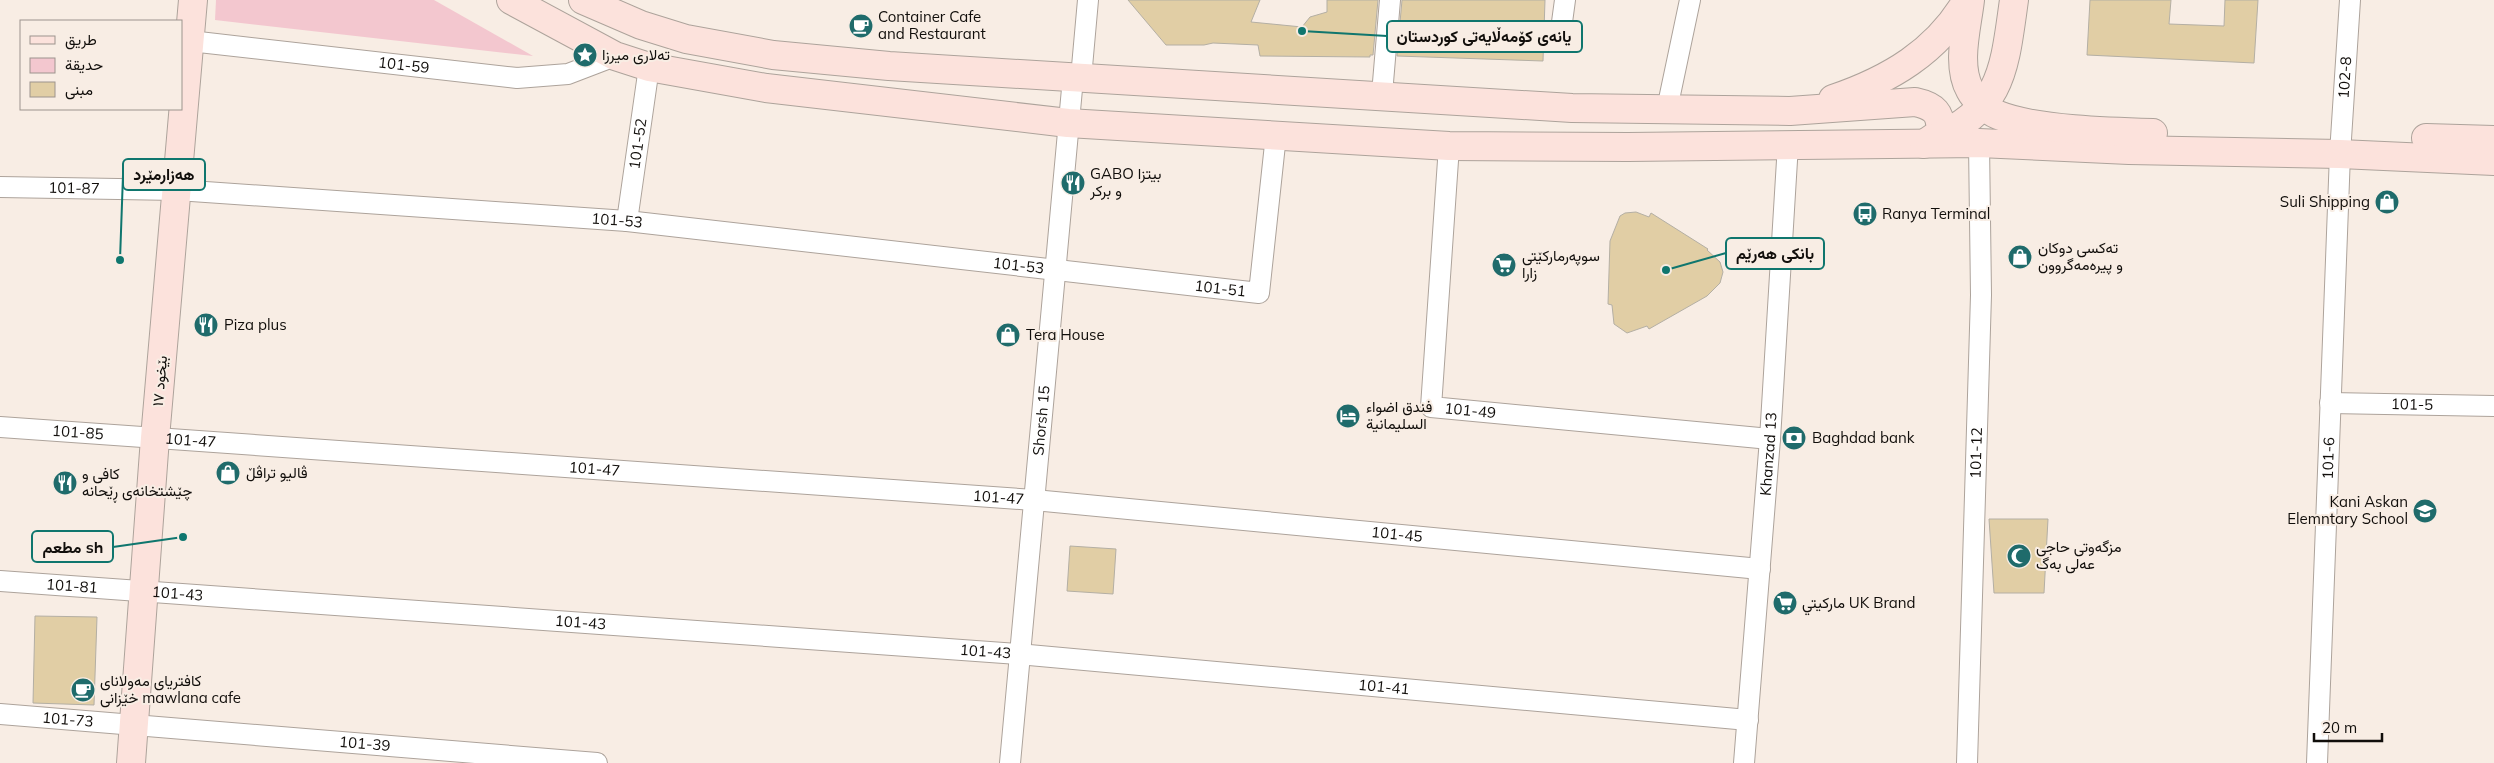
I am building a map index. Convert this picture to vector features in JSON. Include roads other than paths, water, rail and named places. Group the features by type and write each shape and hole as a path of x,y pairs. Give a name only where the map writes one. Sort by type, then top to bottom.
{"main road":[{"name":"بێخود ١٧","path":"131,763 155,438 193,0"},
{"path":"511,0 615,56 649,67 766,88 1068,123 1449,146 1628,147 1980,143 2129,150 2494,140"},
{"path":"584,0 641,25 686,39 773,55 889,66 1382,94 1572,108 1790,111 1915,102 1932,107 1938,113 1941,122 1940,133 1924,144"},
{"path":"1790,111 1858,90 1883,80 1907,65 1934,43 1957,18 1969,0"},
{"path":"1969,0 1964,69 1970,91 1984,106 1996,115 2021,123 2340,145 2494,161"},
{"path":"1924,144 1965,124 1984,106 1997,85 2002,72 2014,0"},
{"path":"1788,144 1790,111"}],"street":[{"name":"Shorsh 15","path":"1010,763 1018,654 1068,123 1077,78 1088,0"},
{"path":"1382,94 1390,0"},
{"path":"1560,37 1565,0"},
{"path":"1667,109 1690,0"},
{"name":"102-8","path":"2340,145 2350,0"},
{"name":"101-59","path":"190,42 517,78 568,74 615,56"},
{"name":"101-52","path":"627,221 649,67"},
{"name":"101-51","path":"1054,269 1259,293 1276,135"},
{"name":"101-12","path":"1967,763 1980,295 1980,143"},
{"name":"Khanzad 13","path":"1744,763 1770,439 1788,144"},
{"name":"101-6","path":"2317,763 2340,145"},
{"name":"101-49","path":"1449,146 1431,407 1770,439"},
{"name":"101-87","path":"0,187 177,190"},
{"name":"101-53","path":"177,190 627,221 1054,269"},
{"name":"101-5","path":"2330,403 2494,406"},
{"name":"101-85","path":"0,427 155,438"},
{"name":"101-47","path":"155,438 1034,500"},
{"name":"101-45","path":"1034,500 1760,569"},
{"name":"101-81","path":"0,581 144,592"},
{"name":"101-43","path":"144,592 1018,654"},
{"name":"101-41","path":"1018,654 1748,720"},
{"name":"101-73","path":"0,714 134,723"},
{"name":"101-39","path":"134,723 597,763"}],"place":[{"name":"Container Cafe and Restaurant","path":"861,26"},
{"name":"یانەی کۆمەڵایەتی کوردستان","path":"1302,31"},
{"name":"تەلاری میرزا","path":"585,55"},
{"name":"GABO بيتزا و بركر","path":"1073,183"},
{"name":"Suli Shipping","path":"2387,202"},
{"name":"Ranya Terminal","path":"1865,214"},
{"name":"تەکسی دوکان و پیرەمەگروون","path":"2020,257"},
{"name":"هەزارمێرد","path":"120,260"},
{"name":"سوپەرمارکێتی زارا","path":"1504,265"},
{"name":"بانکی هەرێم","path":"1666,270"},
{"name":"Piza plus","path":"206,325"},
{"name":"Tera House","path":"1008,335"},
{"name":"فندق اضواء السليمانية","path":"1348,416"},
{"name":"Baghdad bank","path":"1794,438"},
{"name":"ڤالیو تراڤڵ","path":"228,473"},
{"name":"کافی و چێشتخانەی ڕێحانە","path":"65,483"},
{"name":"Kani Askan Elemntary School","path":"2425,511"},
{"name":"مطعم sh","path":"183,537"},
{"name":"مزگەوتی حاجی عەلی بەگ","path":"2019,556"},
{"name":"مارکيتي UK Brand","path":"1785,603"},
{"name":"کافتریای مەولانای خێزانی mawlana cafe","path":"83,690"}]}
